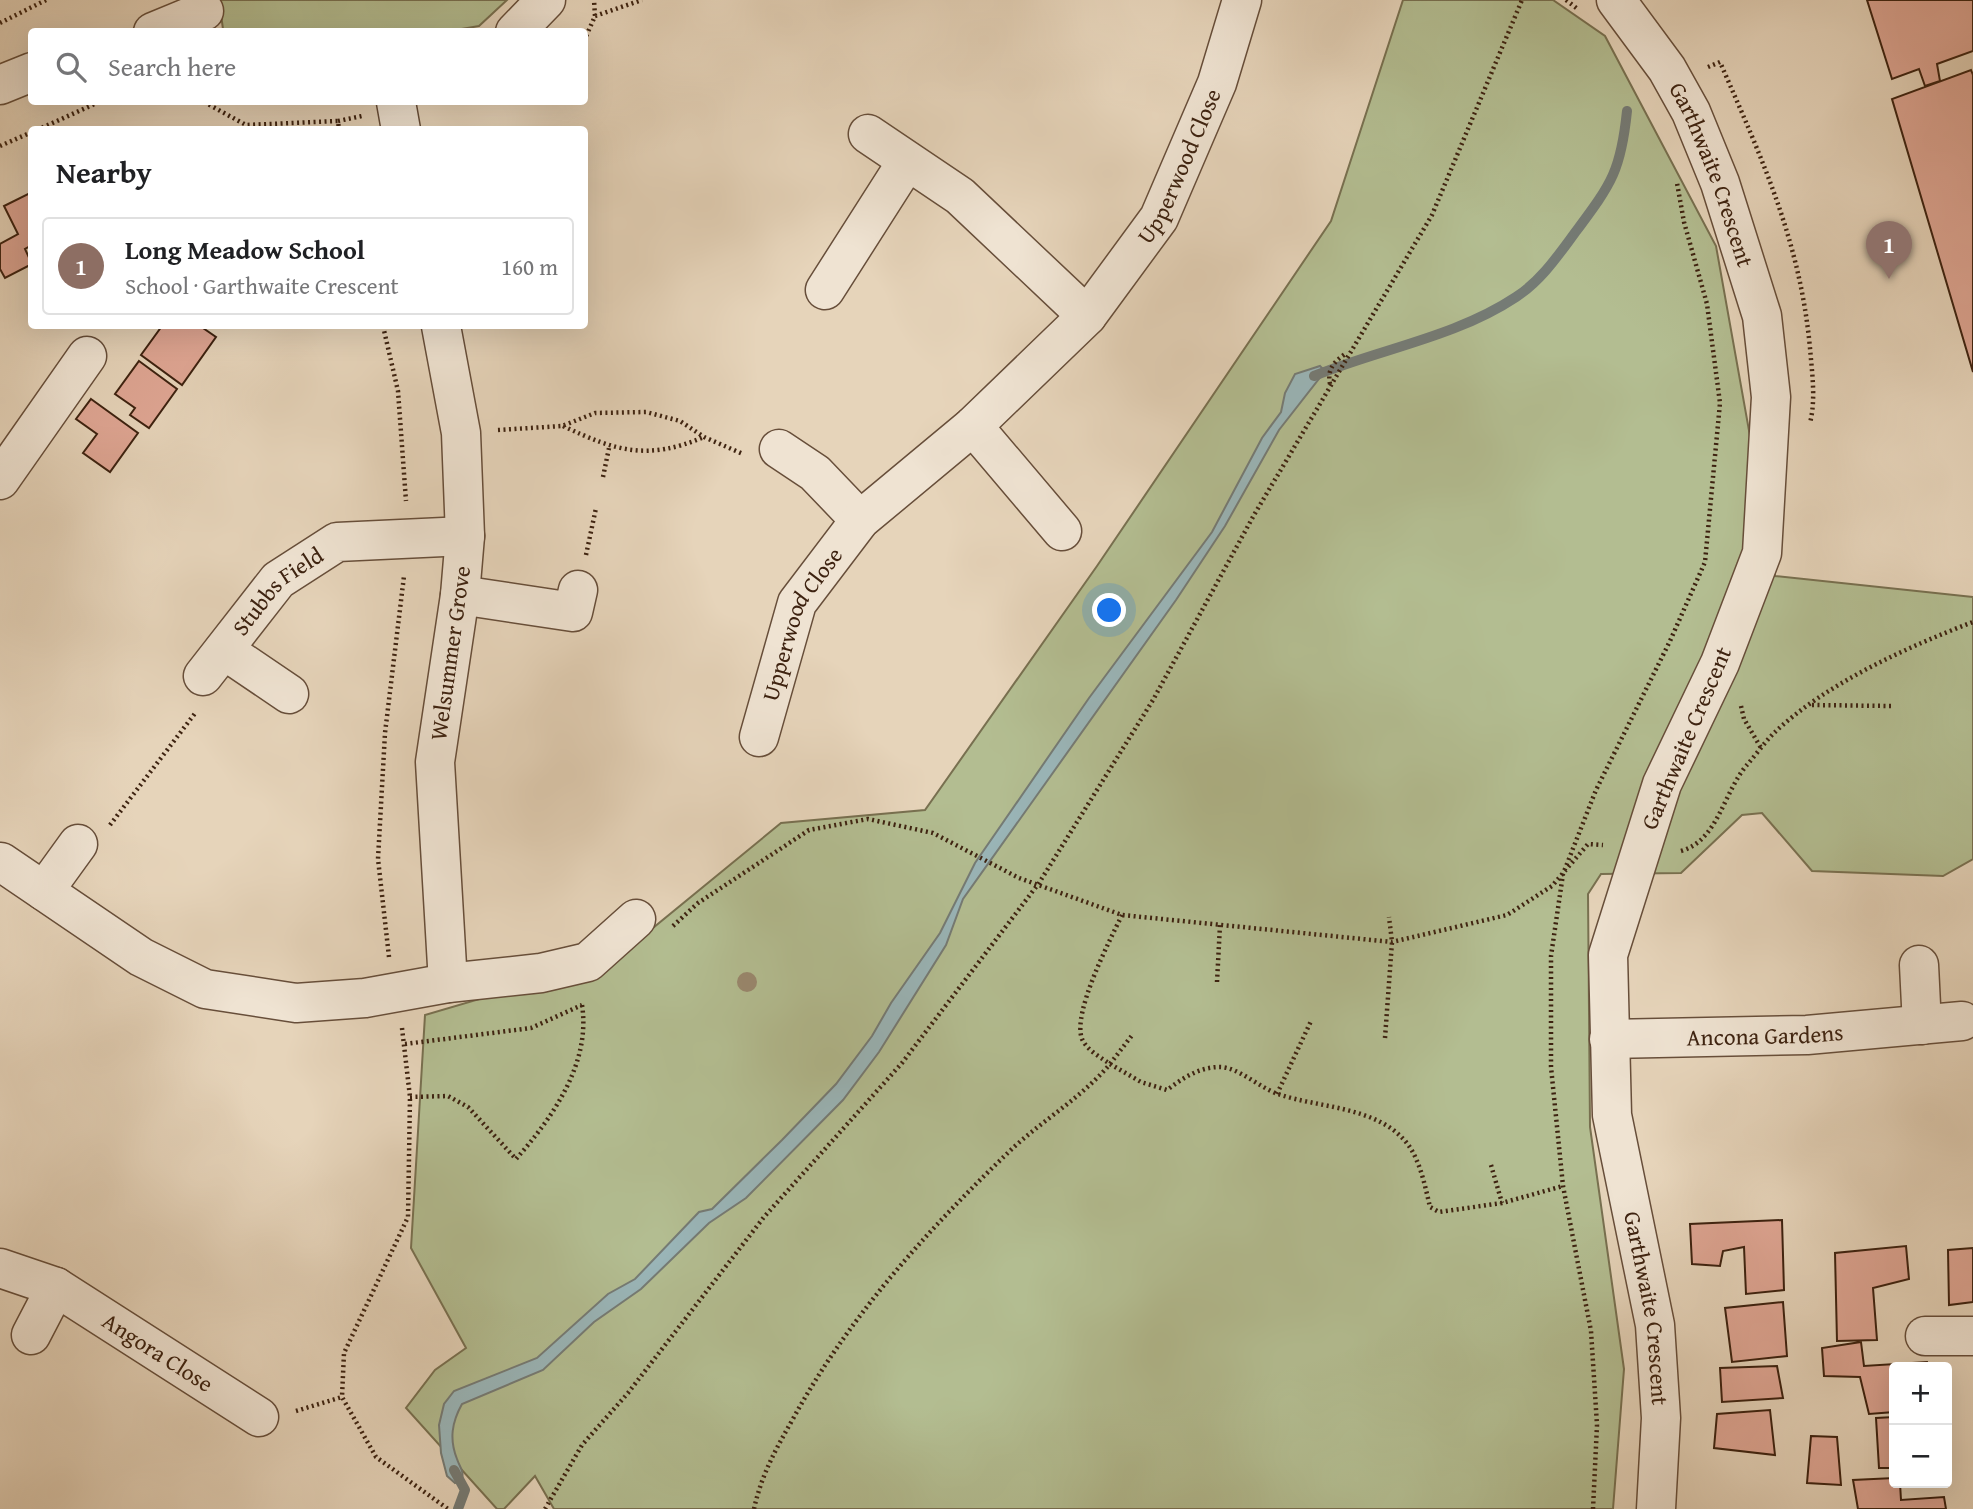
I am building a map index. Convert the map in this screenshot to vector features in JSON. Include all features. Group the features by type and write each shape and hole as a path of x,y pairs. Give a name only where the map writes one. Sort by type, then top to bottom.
{"street":[{"path":"519,28 546,0"},
{"name":"Upperwood Close","path":"759,737 797,603 860,520 973,426 1087,316 1159,218 1217,83 1242,0"},
{"name":"Garthwaite Crescent","path":"1600,8 1667,69 1691,112 1720,183 1762,316 1770,397 1762,552 1720,663 1662,784 1608,955 1612,1115 1655,1325 1661,1418 1656,1509"},
{"path":"165,28 208,14"},
{"path":"0,85 28,74"},
{"path":"397,105 400,126"},
{"path":"868,134 906,163 960,196 1087,316"},
{"path":"825,290 906,163"},
{"name":"Welsummer Grove","path":"442,329 461,433 465,536 460,595 435,762 448,983"},
{"path":"0,480 87,356"},
{"path":"973,426 1062,531"},
{"path":"779,449 815,473 860,520"},
{"name":"Stubbs Field","path":"289,694 214,663 278,580 337,542 465,536"},
{"path":"460,595 573,612 578,590"},
{"path":"44,891 78,844"},
{"path":"1,862 141,957 205,989 296,1003 393,994 448,983 541,973 588,962 652,925"},
{"path":"1919,965 1922,1025"},
{"name":"Ancona Gardens","path":"1609,1039 1807,1035 1962,1021"},
{"name":"Angora Close","path":"0,1268 56,1287 259,1418"},
{"path":"31,1335 56,1287"},
{"path":"1925,1336 1973,1336"}],"path":[{"path":"0,23 46,0"},
{"path":"588,31 594,16 594,0"},
{"path":"594,16 642,0"},
{"path":"545,1509 582,1445 628,1393 764,1217 909,1054 1039,883 1153,700 1330,384 1432,215 1522,0"},
{"path":"1566,0 1600,8"},
{"path":"46,126 92,105"},
{"path":"209,105 246,125 338,121 339,126"},
{"path":"0,146 28,134"},
{"path":"1593,1509 1597,1425 1591,1331 1563,1186 1551,1067 1551,956 1563,874 1596,790 1670,641 1705,562 1720,403 1707,304 1684,222 1677,181"},
{"path":"384,329 398,391 409,539 385,733 378,859 393,994 405,1044 410,1097 408,1217 344,1353 342,1397 376,1457 448,1509"},
{"path":"1330,384 1328,374 1334,362 1349,352"},
{"path":"461,433 562,426 595,413 646,412 680,421 704,437 755,459 779,449"},
{"path":"562,426 609,447 648,453 684,446 704,437"},
{"path":"603,477 609,447"},
{"path":"578,590 596,508"},
{"path":"652,925 698,902 808,830 868,819 933,833 1019,878 1122,915 1392,942 1507,915 1552,886 1588,844 1640,847 1675,853 1698,846 1710,830 1733,782 1774,733 1811,705 1898,653 1973,622"},
{"path":"78,844 97,842 199,707 207,696 214,663"},
{"path":"1811,705 1891,706"},
{"path":"1122,915 1092,979 1080,1024 1081,1036 1087,1047 1110,1064 1141,1082 1167,1090 1191,1072 1222,1066 1277,1094 1340,1108 1381,1123 1406,1142 1424,1179 1430,1207 1439,1212 1502,1203 1563,1186"},
{"path":"1385,1038 1392,942 1389,917"},
{"path":"1217,982 1220,925"},
{"path":"405,1044 531,1028 589,1001"},
{"path":"410,1097 448,1097 468,1107 516,1159 537,1135 581,1058 586,1028 582,1005"},
{"path":"1277,1094 1311,1021"},
{"path":"754,1509 761,1476 819,1371 919,1241 1017,1145 1093,1084 1133,1034"},
{"path":"1491,1165 1502,1203"},
{"path":"259,1418 274,1417 342,1397"}],"green space":[{"path":"219,0 507,0 479,26 467,28 223,28"},
{"path":"1403,0 1553,0 1605,36 1716,246 1775,576 1973,597 1973,859 1943,876 1812,871 1762,813 1742,815 1681,873 1601,874 1588,894 1590,1127 1624,1369 1613,1509 554,1509 535,1476 504,1509 497,1509 406,1408 435,1370 466,1348 411,1248 425,1015 615,959 781,823 925,810 1097,566 1331,221"}],"water":[{"path":"1320,366 1325,371 1279,430 1225,526 1176,600 963,899 946,945 879,1052 843,1100 746,1198 709,1223 641,1289 594,1322 543,1370 462,1404 452,1438 462,1471 462,1480 455,1483 447,1476 441,1453 439,1425 444,1404 454,1391 537,1358 608,1294 635,1279 699,1212 712,1209 836,1084 872,1036 891,1003 940,933 975,863 1089,698 1212,532 1262,438 1281,412 1285,393 1295,374"}],"building":[{"path":"1867,0 1973,0 1973,51 1937,64 1940,81 1925,86 1919,69 1892,79"},
{"path":"1971,70 1973,75 1973,372 1892,99"},
{"path":"28,194 28,247 25,249 28,266 5,278 0,269 0,244 18,234 4,206"},
{"path":"160,329 204,329 216,337 182,385 141,355"},
{"path":"139,361 177,389 149,428 130,415 135,408 115,394"},
{"path":"91,399 138,433 110,472 83,453 97,434 76,419"},
{"path":"1782,1220 1784,1290 1746,1294 1744,1247 1723,1251 1720,1266 1692,1264 1690,1224"},
{"path":"1906,1246 1909,1279 1873,1288 1877,1340 1837,1341 1835,1253"},
{"path":"1973,1248 1973,1302 1949,1305 1948,1250"},
{"path":"1783,1302 1787,1356 1732,1362 1725,1308"},
{"path":"1861,1342 1864,1366 1889,1364 1889,1412 1869,1414 1860,1377 1824,1376 1822,1348"},
{"path":"1777,1366 1783,1398 1722,1402 1720,1368"},
{"path":"1770,1410 1775,1455 1714,1448 1717,1414"},
{"path":"1889,1417 1889,1468 1879,1468 1876,1418"},
{"path":"1811,1436 1837,1437 1841,1485 1807,1483"},
{"path":"1889,1478 1889,1488 1900,1488 1901,1500 1944,1497 1946,1509 1858,1509 1853,1480"}],"waterway":[{"path":"1314,376 1468,322 1493,311 1525,290 1557,257 1607,187 1622,148 1627,111"},
{"path":"454,1470 465,1490 458,1509"}],"place":[{"name":"Long Meadow School","path":"1889,279"}]}
